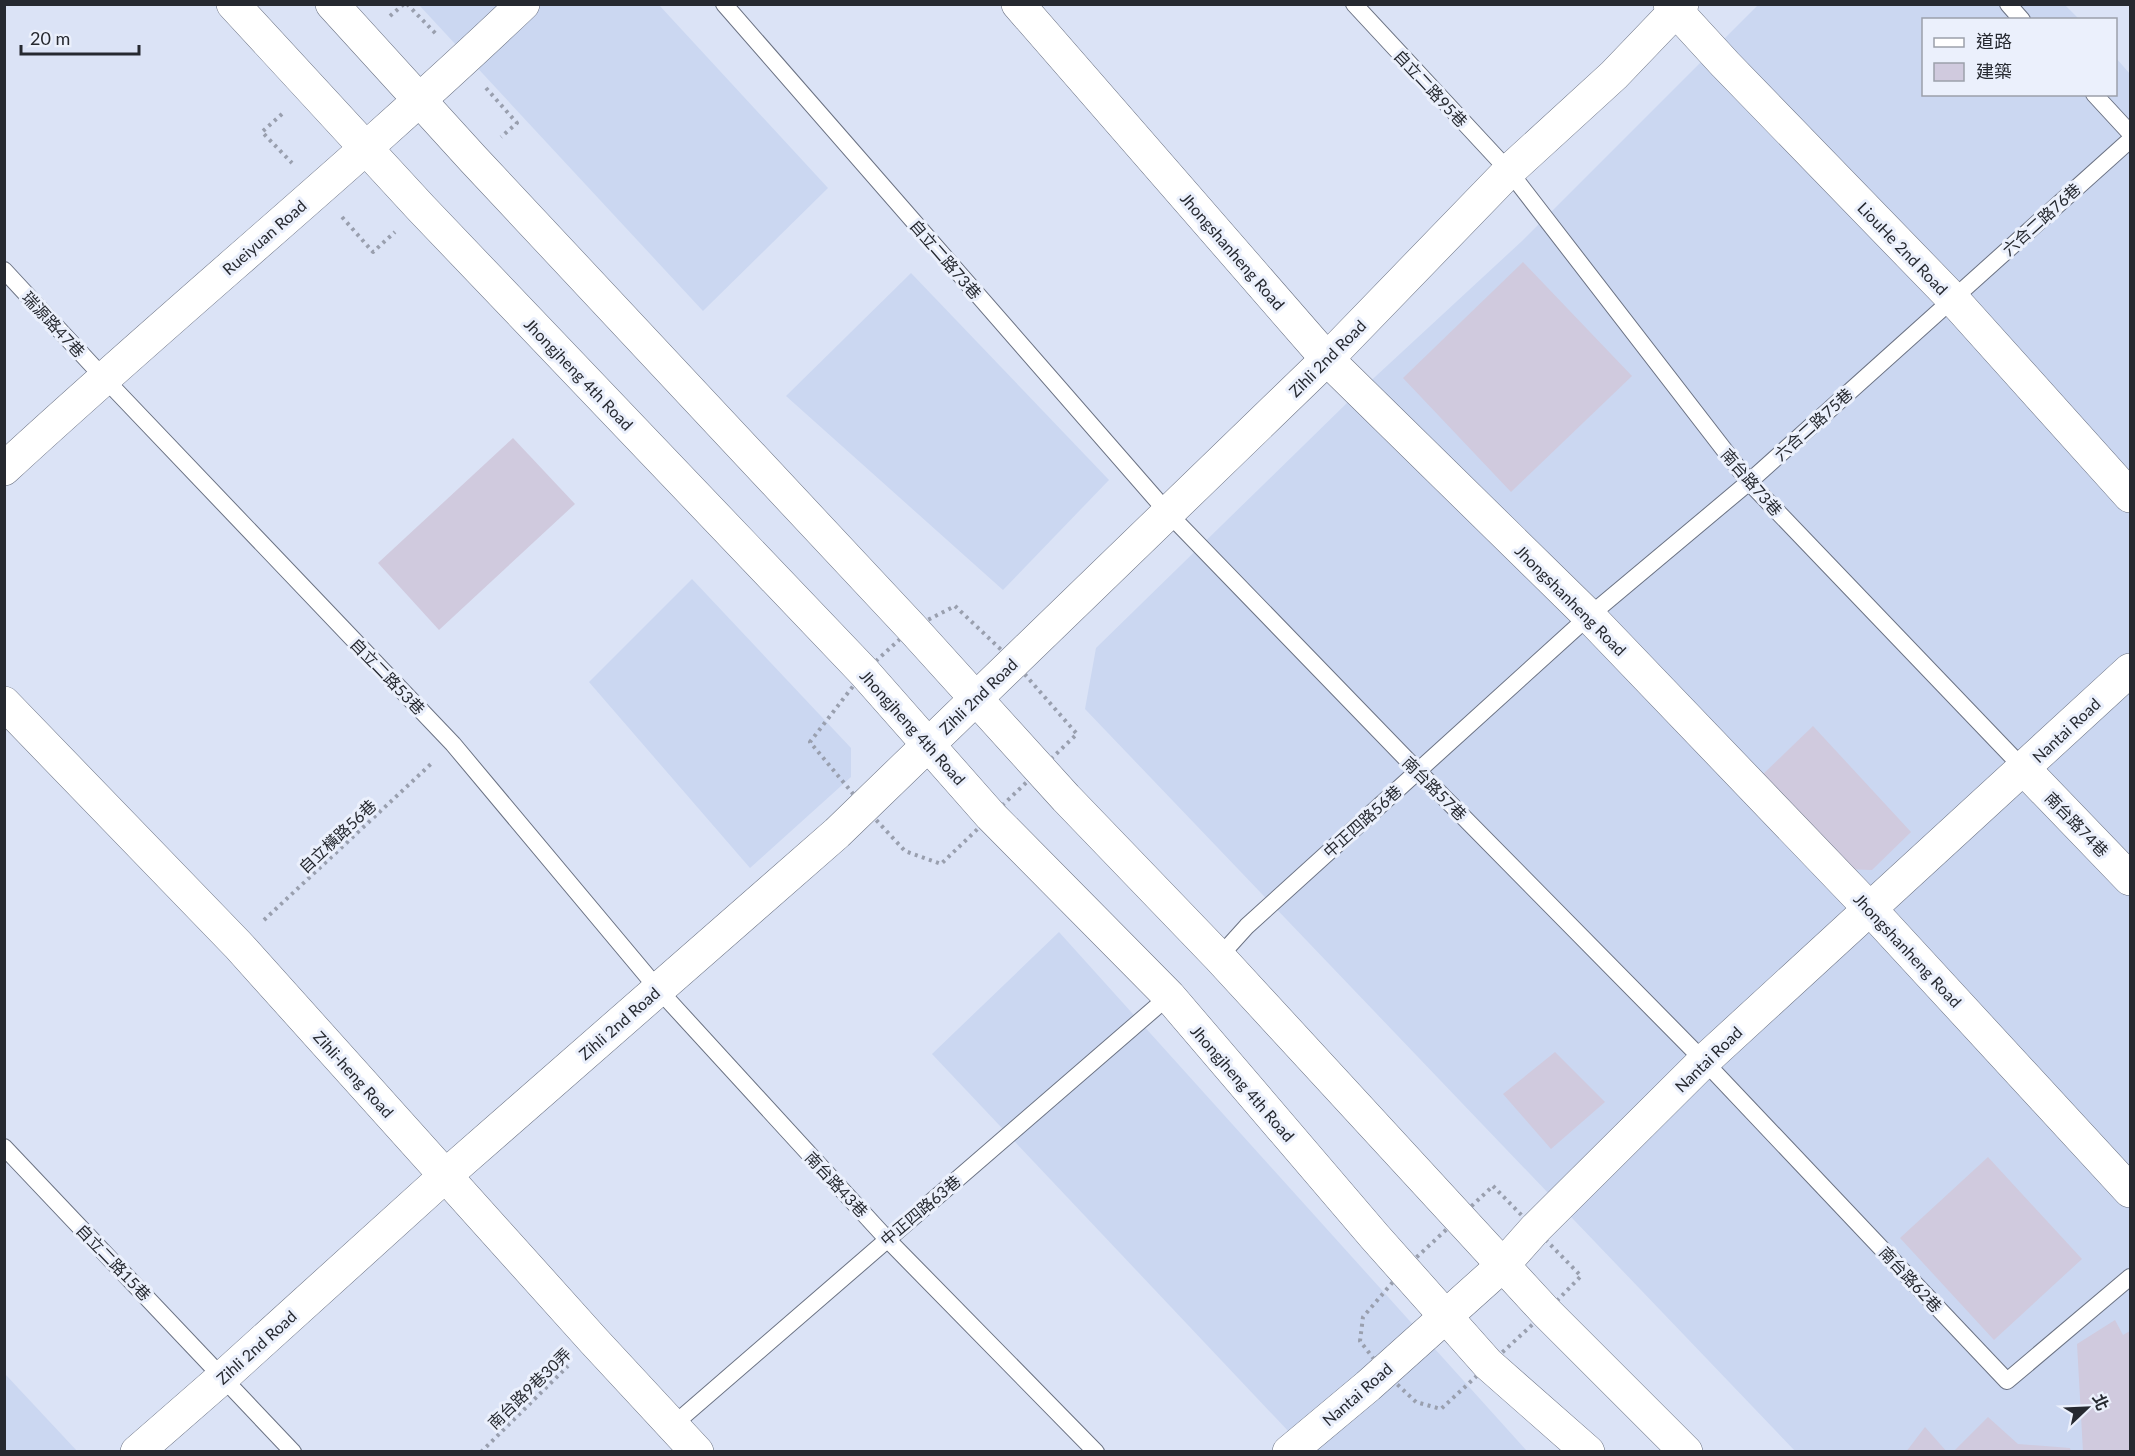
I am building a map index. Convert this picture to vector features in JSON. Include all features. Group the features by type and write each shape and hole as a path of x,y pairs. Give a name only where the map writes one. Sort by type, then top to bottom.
{"street":[{"name":"Jhongjheng 4th Road","path":"233,4 365,147 864,672 991,816 1169,996 1488,1364 1588,1452"},
{"path":"332,4 912,628 1066,798 1219,957 1560,1327 1686,1452"},
{"name":"Rueiyuan Road","path":"4,469 103,377 365,147 523,4"},
{"name":"Jhongshanheng Road","path":"1018,4 1327,359 1589,616 1871,910 2130,1191"},
{"name":"Zihli 2nd Road","path":"137,1452 445,1176 837,833 1327,359 1509,171 1614,75 1676,6"},
{"name":"LiouHe 2nd Road","path":"1676,6 1725,64 1952,298 2130,496"},
{"name":"Nantai Road","path":"1289,1452 1368,1386 1503,1265 1535,1229 1704,1061 2130,670"},
{"name":"Zihli-heng Road","path":"4,703 238,945 594,1341 697,1452"},
{"name":"南台路74巷","path":"2024,769 2130,879"}],"lane":[{"name":"自立二路73巷","path":"724,4 1168,513"},
{"name":"自立二路95巷","path":"1354,4 1509,171"},
{"path":"2008,4 2020,18"},
{"path":"2096,96 2130,133"},
{"name":"六合二路76巷","path":"1952,298 2130,140"},
{"name":"南台路73巷","path":"1509,171 1749,482 2024,769"},
{"name":"瑞源路47巷","path":"4,270 103,377"},
{"name":"六合二路75巷","path":"1589,616 1749,482 1952,298"},
{"name":"自立二路53巷","path":"103,377 453,744 658,989"},
{"name":"南台路57巷","path":"1168,513 1704,1061"},
{"name":"中正四路56巷","path":"1219,957 1247,926 1589,616"},
{"name":"南台路43巷","path":"658,989 887,1239 1096,1452"},
{"name":"中正四路63巷","path":"672,1426 1169,996"},
{"name":"南台路62巷","path":"1704,1061 2007,1381 2130,1276"},
{"name":"自立二路15巷","path":"4,1148 293,1452"}],"path":[{"name":"自立橫路56巷","path":"238,945 453,744"},
{"name":"南台路9巷30弄","path":"481,1452 594,1341"}],"shaded area":[{"path":"419,5 659,5 828,188 703,311"},
{"path":"1758,5 2065,5 2078,18 1922,18 1922,96 2117,96 2117,59 2130,74 2130,1451 1795,1451 1085,709 1096,648 1349,401 1522,241"},
{"path":"911,273 1109,480 1003,590 786,396"},
{"path":"692,579 851,748 851,777 750,868 589,682"},
{"path":"1059,932 1527,1451 1307,1451 932,1054"},
{"path":"5,1374 77,1451 5,1451"}],"building":[{"path":"1523,262 1632,376 1511,492 1403,378"},
{"path":"513,438 575,504 439,630 378,563"},
{"path":"1813,726 1911,832 1872,870 1841,869 1758,779"},
{"path":"1555,1052 1605,1102 1551,1149 1503,1094"},
{"path":"1988,1157 2082,1259 1994,1340 1900,1238"},
{"path":"2115,1320 2123,1335 2130,1331 2130,1452 2083,1452 2077,1344"},
{"path":"1988,1417 2018,1444 2070,1448 2071,1452 1953,1452"},
{"path":"1925,1427 1947,1452 1906,1452"}]}
